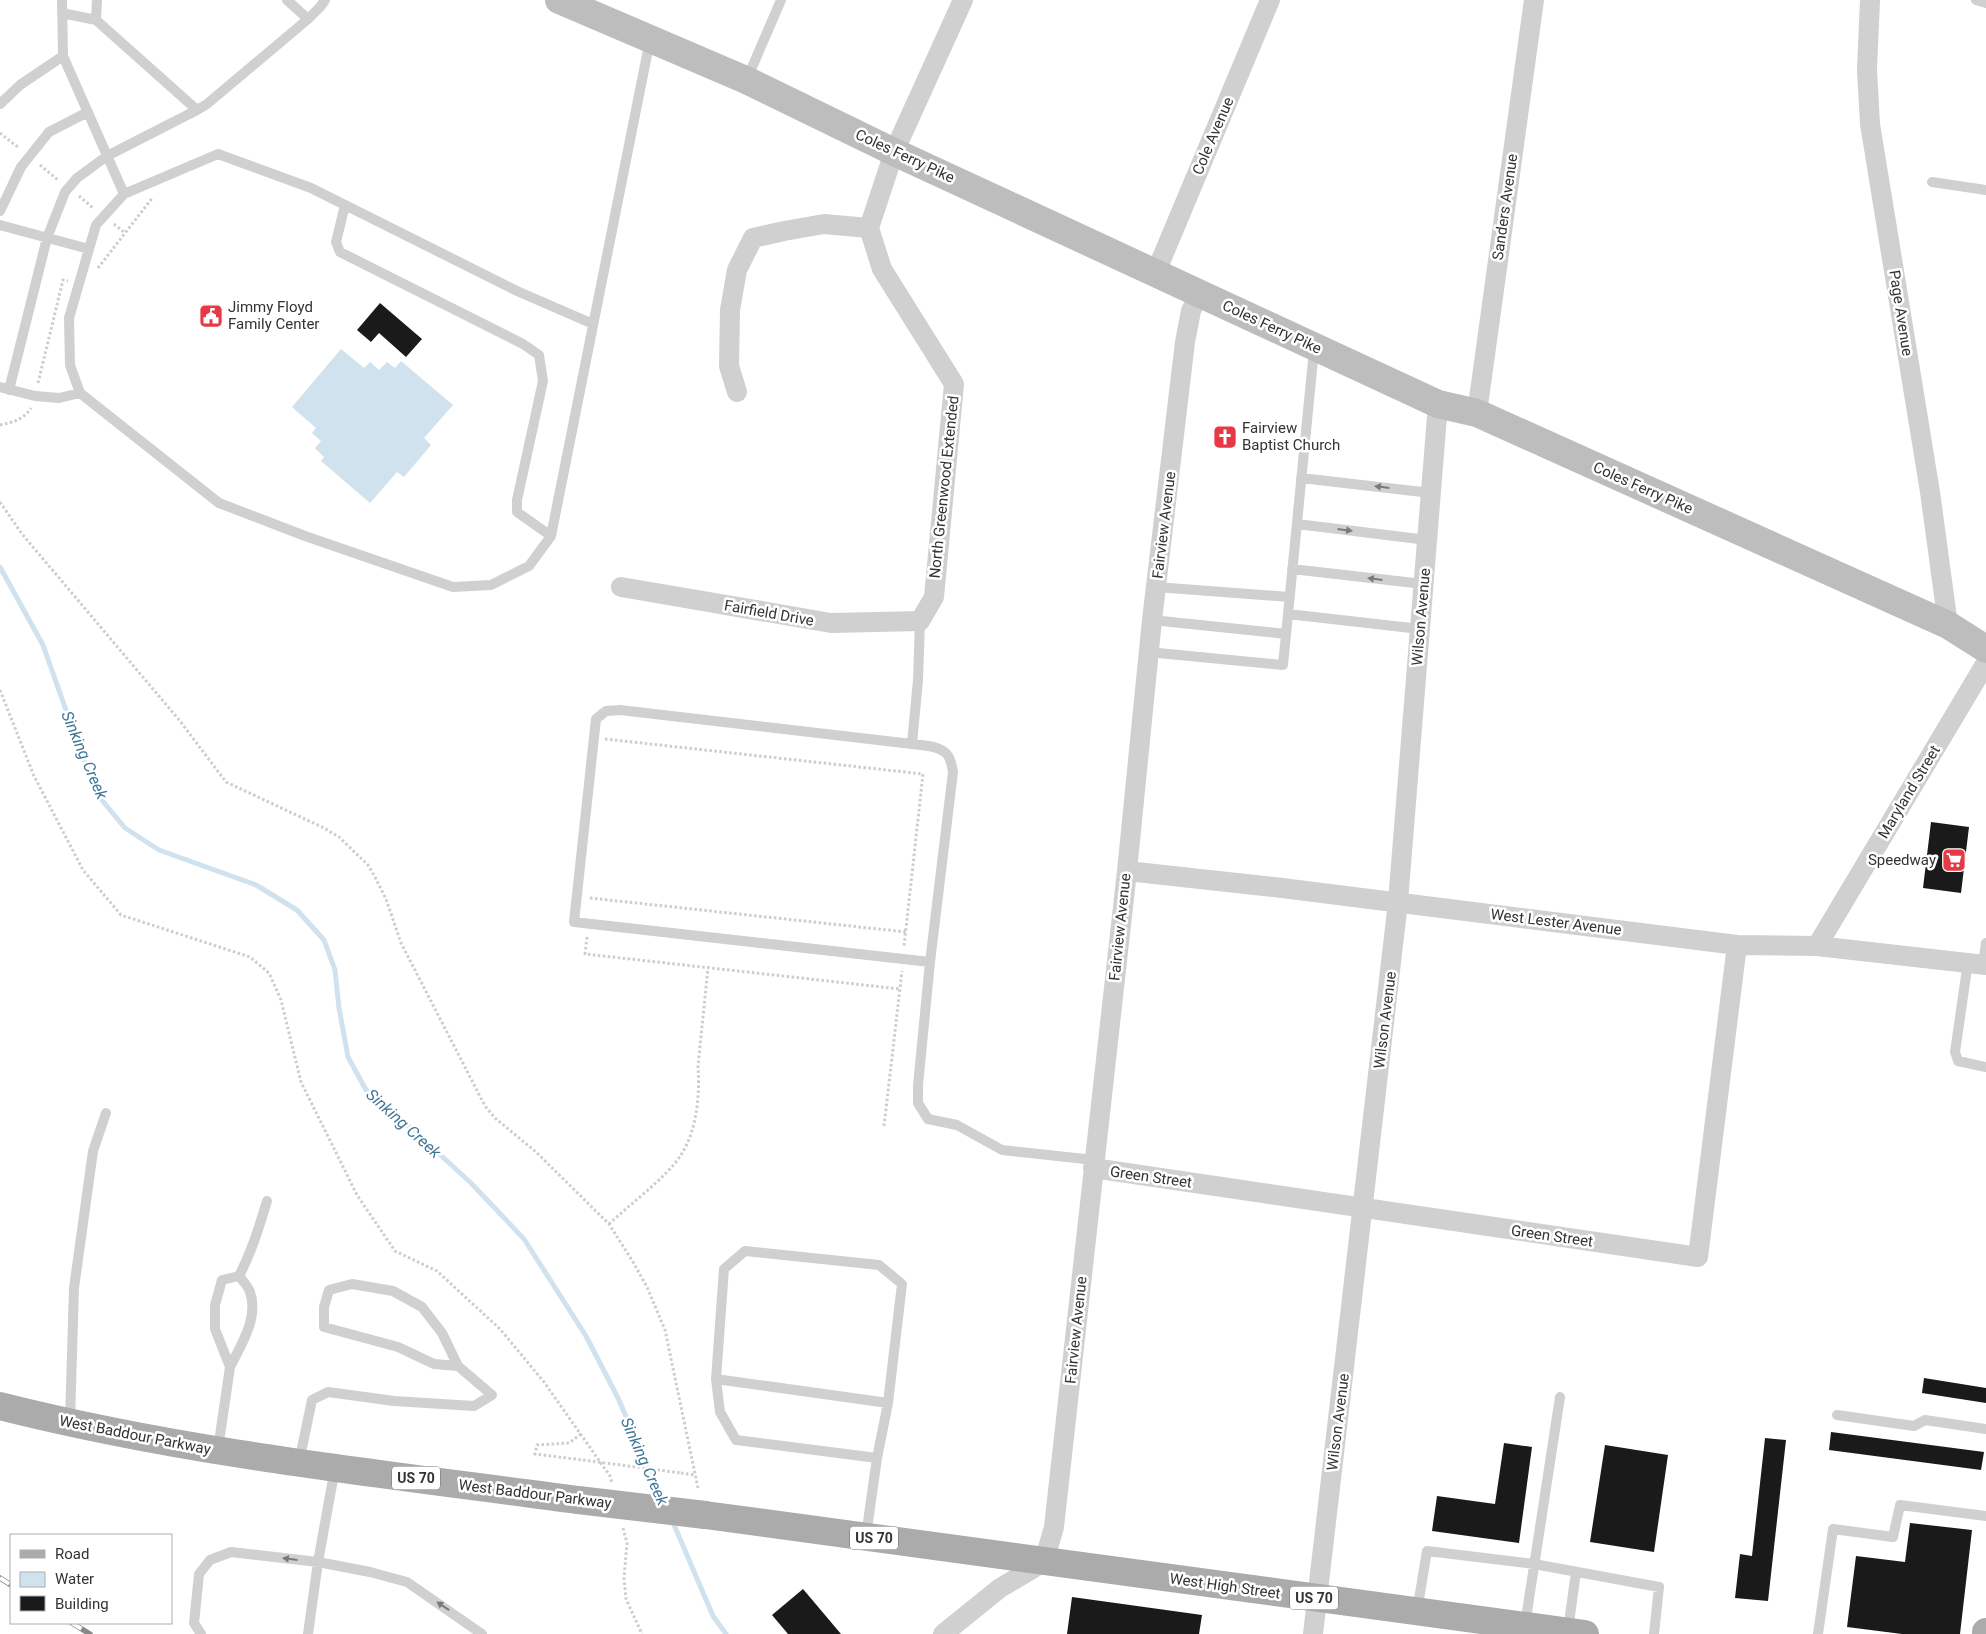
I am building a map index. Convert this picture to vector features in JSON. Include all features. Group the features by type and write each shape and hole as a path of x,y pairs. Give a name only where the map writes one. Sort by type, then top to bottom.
{"main road":[{"name":"West Baddour Parkway","path":"0,1406 70,1424 175,1444 299,1463 705,1515 1044,1562"},
{"name":"West High Street","path":"1044,1562 1576,1633"}],"street":[{"name":"Coles Ferry Pike","path":"559,0 746,80 894,152 1438,404 1477,413 1948,624 1986,649"},
{"path":"737,392 729,366 730,310 737,270 753,238 824,224 869,228 894,152 963,0"},
{"name":"Cole Avenue","path":"1156,272 1270,0"},
{"name":"Sanders Avenue","path":"1477,413 1534,0"},
{"name":"Page Avenue","path":"1870,0 1866,70 1870,124 1930,492 1948,624"},
{"name":"North Greenwood Extended","path":"869,228 882,269 954,384 934,597 920,621"},
{"name":"Fairview Avenue","path":"1044,1562 1054,1527 1127,872 1148,652 1186,342 1191,311 1199,293"},
{"name":"Wilson Avenue","path":"1313,1634 1398,902 1438,404"},
{"name":"Fairfield Drive","path":"621,587 831,623 920,621"},
{"name":"Maryland Street","path":"1817,946 1986,664"},
{"name":"West Lester Avenue","path":"1127,872 1398,902 1737,945 1817,946 1979,964"},
{"name":"Green Street","path":"1094,1164 1349,1205 1363,1209 1698,1257 1737,945"},
{"path":"951,1632 1000,1588 1044,1562"}],"lane":[{"path":"62,0 63,56 124,194"},
{"path":"96,20 97,0"},
{"path":"287,0 308,18"},
{"path":"80,393 60,398 35,396 5,388 47,238 65,192 77,178 107,156 207,104 320,8 326,0"},
{"path":"746,80 781,0"},
{"path":"1976,0 1986,3"},
{"path":"62,13 96,20 197,110"},
{"path":"594,324 517,291 311,188 218,154 124,194 96,225 69,318 70,365 80,393 219,503 305,536 453,587 491,585 530,566 552,536 594,324 650,39"},
{"path":"0,104 20,85 63,56"},
{"path":"0,211 21,167 49,132 88,112"},
{"path":"1932,182 1986,190"},
{"path":"345,205 336,242 340,252 523,344 539,355 543,381 516,512 552,536"},
{"path":"0,226 89,250"},
{"path":"1148,652 1283,665 1314,346"},
{"path":"1301,478 1431,493"},
{"path":"1297,524 1427,540"},
{"path":"1292,569 1423,584"},
{"path":"1156,587 1290,597"},
{"path":"1288,614 1420,629"},
{"path":"1152,620 1286,634"},
{"path":"912,744 918,680 920,621"},
{"path":"930,962 574,922 596,719 606,711 620,710 942,749 950,758 953,772 930,962 918,1085 918,1103 928,1119 957,1125 1002,1150 1094,1164"},
{"path":"1986,943 1956,1052 1958,1061 1986,1067"},
{"path":"70,1424 74,1288 93,1151 106,1113"},
{"path":"240,1276 257,1236 267,1200"},
{"path":"866,1537 877,1458 888,1404 902,1284 879,1265 745,1251 724,1269 716,1379 720,1412 736,1440 877,1458"},
{"path":"230,1367 221,1340 215,1329 215,1305 222,1280 240,1276"},
{"path":"218,1450 230,1367 250,1323 253,1306 250,1290 240,1276"},
{"path":"299,1463 312,1400 328,1392 394,1401 474,1406 492,1395 458,1366 442,1333 422,1307 393,1291 352,1284 329,1290 324,1307 324,1327 398,1347 434,1364 458,1366"},
{"path":"716,1379 888,1404"},
{"path":"1524,1626 1560,1397"},
{"path":"1837,1415 1914,1426 1924,1420 1986,1429"},
{"path":"308,1634 318,1562 335,1467"},
{"path":"1818,1634 1832,1529 1893,1536 1900,1504 1986,1516"},
{"path":"1417,1612 1427,1550 1534,1564 1659,1587 1654,1634"},
{"path":"201,1634 194,1623 199,1574 210,1560 230,1552 318,1562 370,1572 407,1582 482,1634"},
{"path":"1576,1572 1576,1633"}],"path":[{"path":"98,269 153,197"},
{"path":"38,384 62,280"},
{"path":"0,425 14,422 24,417 32,406"},
{"path":"0,502 22,534 180,721 226,782 324,828 339,837 368,865 386,899 401,942 485,1106 495,1118 536,1152 609,1224 647,1287 665,1330 698,1488"},
{"path":"0,690 34,776 83,870 121,915 250,957 269,973 281,1000 301,1082 357,1195 395,1252 436,1271 500,1329 544,1382 610,1476 613,1486"},
{"path":"604,739 923,774 904,950"},
{"path":"587,898 906,932"},
{"path":"587,937 585,954 900,989"},
{"path":"609,1224 674,1164 686,1144 694,1122 708,968"},
{"path":"884,1126 902,971"},
{"path":"581,1434 569,1443 537,1445 535,1454 695,1475"},
{"path":"622,1524 627,1543 624,1578 626,1599 642,1634"}],"water":[{"path":"341,349 364,368 370,362 379,370 387,362 395,368 401,361 453,405 424,438 431,445 404,477 397,472 370,503 321,461 324,457 315,448 321,441 312,433 316,428 292,407"}],"building":[{"path":"380,303 422,339 406,357 379,333 371,342 357,330"},
{"path":"1931,822 1969,827 1961,893 1923,888"},
{"path":"1924,1378 1986,1388 1986,1403 1922,1393"},
{"path":"1831,1432 1984,1452 1981,1470 1829,1450"},
{"path":"1765,1438 1786,1440 1768,1601 1735,1598 1740,1554 1752,1556"},
{"path":"1504,1443 1532,1447 1519,1543 1432,1531 1437,1496 1495,1504"},
{"path":"1605,1445 1668,1455 1654,1552 1590,1542"},
{"path":"1910,1523 1972,1530 1960,1634 1902,1634 1847,1627 1856,1556 1905,1562"},
{"path":"803,1589 841,1634 788,1634 772,1615"},
{"path":"1072,1597 1202,1615 1199,1634 1067,1634"}],"waterway":[{"name":"Sinking Creek","path":"0,567 43,645 80,750 101,799 125,828 159,850 256,885 297,910 324,940 335,970 339,1008 348,1057 366,1090 471,1183 524,1239 586,1336 618,1398 663,1501"},
{"name":"Sinking Creek","path":"672,1520 713,1616 726,1634"}],"railway":[{"path":"0,1578 10,1584"},
{"path":"74,1624 90,1634"}],"place":[{"name":"Jimmy Floyd Family Center","path":"211,316"},
{"name":"Fairview Baptist Church","path":"1225,437"},
{"name":"Speedway","path":"1954,860"}]}
